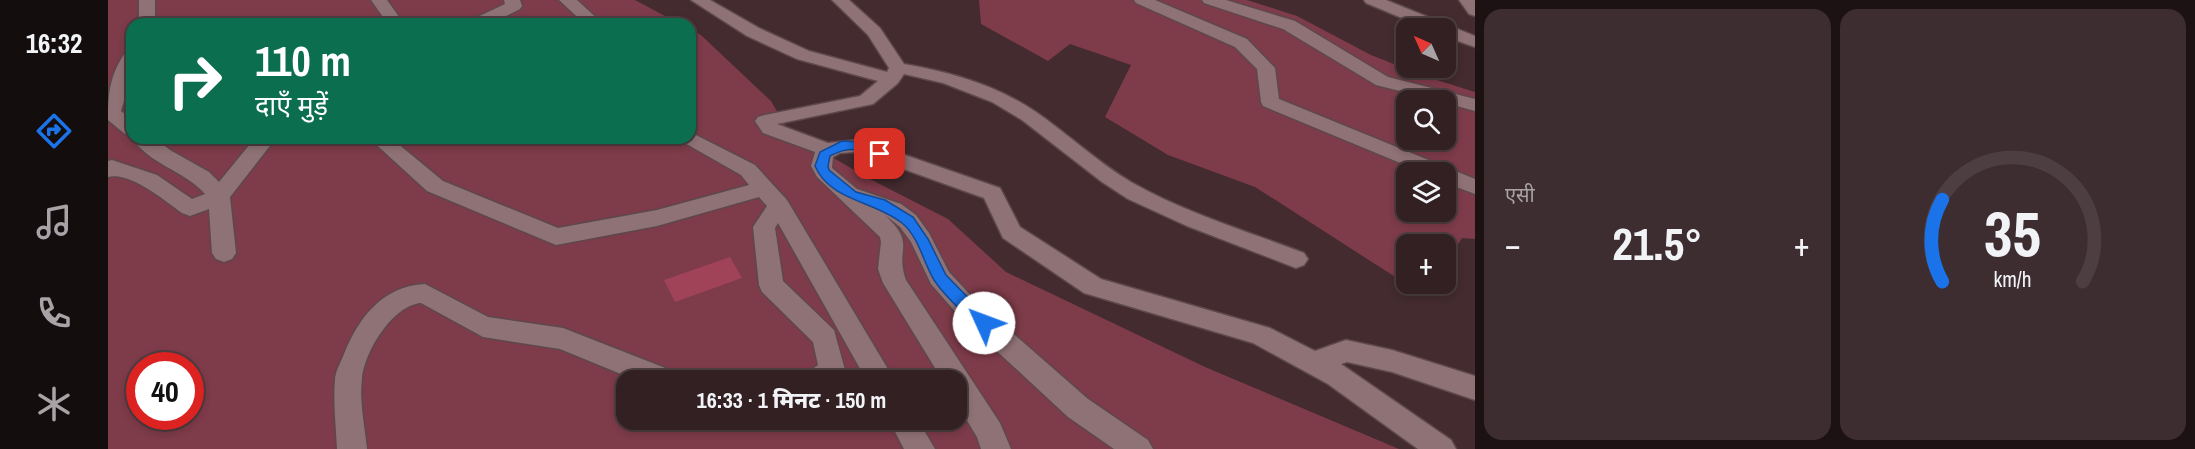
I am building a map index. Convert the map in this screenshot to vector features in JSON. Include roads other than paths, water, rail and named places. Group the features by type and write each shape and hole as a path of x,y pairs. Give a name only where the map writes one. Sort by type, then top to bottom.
{"street":[{"path":"147,0 147,18"},
{"path":"379,0 392,18"},
{"path":"489,18 514,6 512,0"},
{"path":"567,0 588,18"},
{"path":"699,0 753,32 802,56 895,73 938,74 992,94 1027,114 1134,193 1296,259"},
{"path":"840,0 874,32 895,73"},
{"path":"1142,0 1241,43 1266,68 1270,102 1416,162"},
{"path":"1210,0 1289,25 1382,81 1475,105"},
{"path":"1372,0 1415,18"},
{"path":"1467,0 1475,11"},
{"path":"1456,35 1475,42"},
{"path":"126,67 111,113 126,125"},
{"path":"830,150 770,129 765,121 866,100 895,73"},
{"path":"696,141 748,170 772,196 875,370"},
{"path":"149,144 163,155 202,177 219,196 224,253"},
{"path":"108,170 112,167 150,180 190,208 219,196 261,144"},
{"path":"386,144 435,186 556,237 772,196"},
{"path":"996,449 990,432 895,283 890,269 893,242 890,233 824,172 822,160 830,150 842,145 858,146 992,193 1011,232 1093,286 1261,335 1338,376 1441,449"},
{"path":"1456,179 1475,187"},
{"path":"851,195 887,206 908,221 921,239 940,278 968,309 1078,408 1138,449"},
{"path":"772,196 764,227 771,285 825,337 832,370"},
{"path":"352,449 348,378 351,369 361,344 381,313 396,300 410,294 425,293 483,327 562,339 640,370"},
{"path":"1314,363 1346,351 1392,361 1475,388 1475,368"},
{"path":"909,430 920,449"}]}
